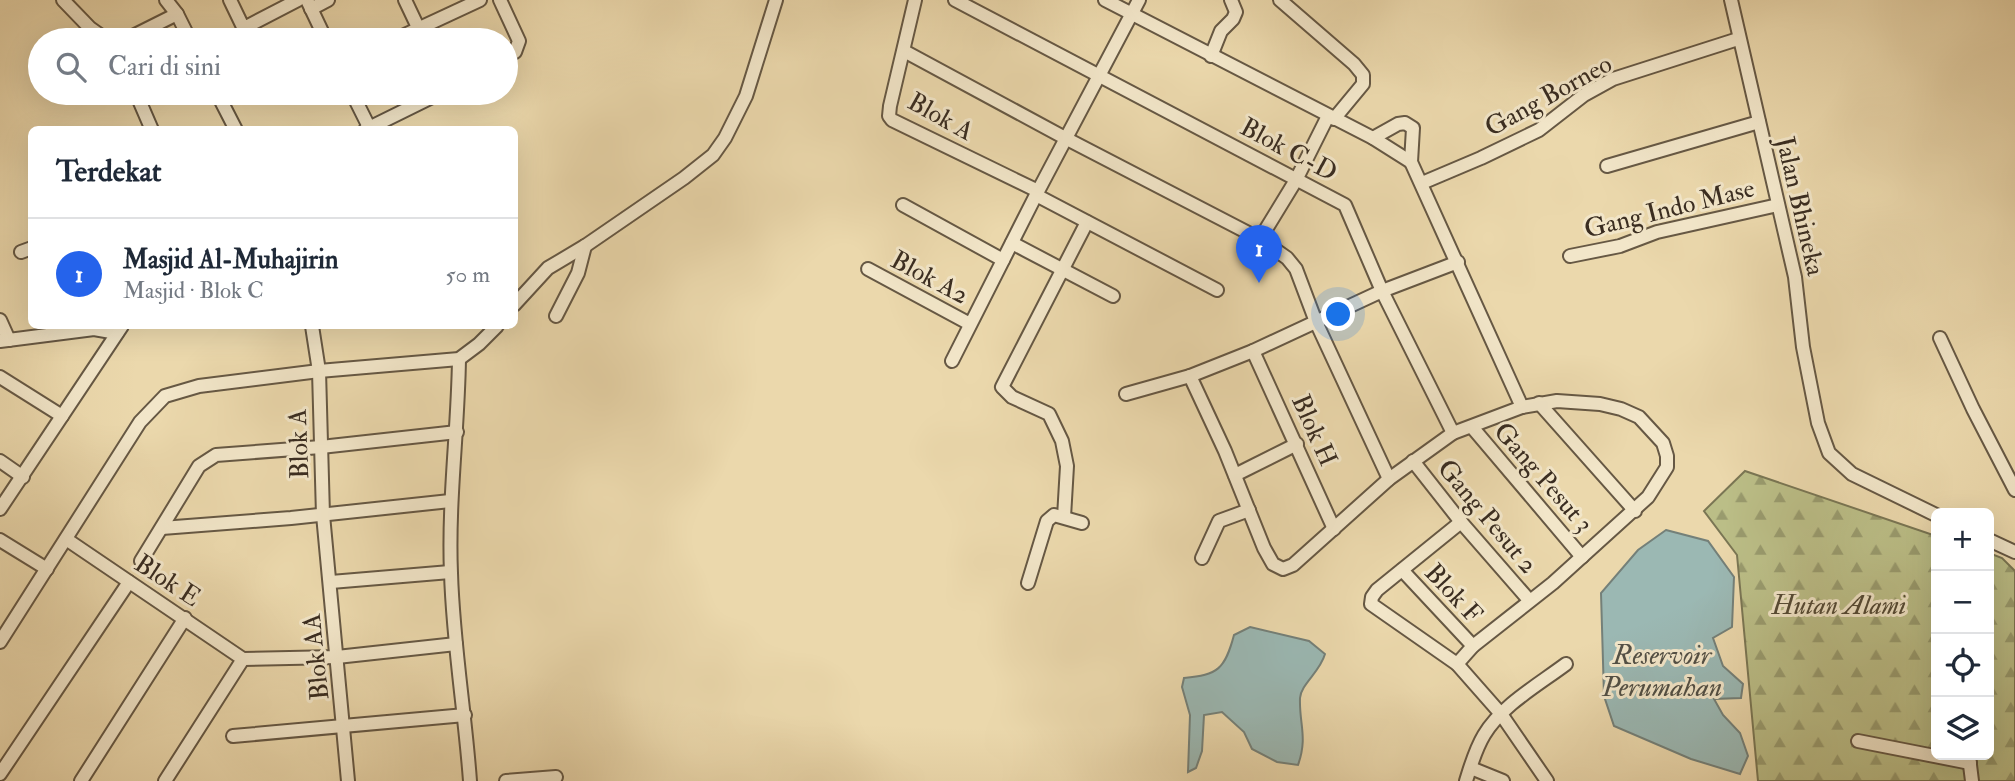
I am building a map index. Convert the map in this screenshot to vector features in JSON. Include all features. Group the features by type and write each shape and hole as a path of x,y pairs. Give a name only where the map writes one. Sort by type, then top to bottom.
{"street":[{"path":"63,0 90,28"},
{"path":"166,0 184,28"},
{"path":"230,0 243,27 298,0"},
{"path":"320,28 309,4 328,0"},
{"path":"405,0 418,28"},
{"path":"431,28 480,0"},
{"path":"500,0 513,28"},
{"path":"518,300 548,268 585,246 713,155 737,117 746,96 776,0"},
{"name":"Blok A","path":"915,0 890,106 892,120 1037,193"},
{"name":"Blok C-D","path":"955,0 1345,205 1381,291 1453,433"},
{"path":"1105,0 1373,138 1411,162 1522,407"},
{"path":"952,361 1139,0"},
{"path":"1212,56 1221,31 1236,12 1231,0"},
{"path":"1260,239 1331,117 1363,84 1363,75 1354,64 1280,0"},
{"name":"Jalan Bhineka","path":"1731,0 1795,277 1803,347 1818,423 1829,453 1840,465 1874,486 1931,513"},
{"path":"149,28 177,14"},
{"name":"Gang Borneo","path":"1422,183 1539,130 1584,95 1614,79 1738,39"},
{"path":"904,51 1260,239 1287,258 1296,269 1317,322 1389,479"},
{"path":"141,105 150,126"},
{"path":"223,105 234,126"},
{"path":"357,105 366,126"},
{"path":"371,126 415,105"},
{"path":"1608,166 1759,121"},
{"path":"1373,138 1398,124 1410,124 1413,133 1411,162"},
{"path":"1037,193 1217,290"},
{"path":"903,205 1003,260"},
{"name":"Gang Indo Mase","path":"1570,256 1620,246 1657,232 1778,205"},
{"path":"1064,516 1067,466 1062,442 1049,414 1012,397 1002,387 1087,222"},
{"path":"1012,243 1113,296"},
{"path":"556,316 578,273 585,246"},
{"path":"1126,394 1190,376 1253,351 1381,291 1458,262"},
{"name":"Blok A2","path":"868,270 971,324"},
{"path":"0,320 4,341 80,329"},
{"path":"0,509 119,329"},
{"name":"Blok A","path":"312,329 319,371 323,515 331,582"},
{"path":"0,642 141,422 165,396 200,386 319,371 458,359 494,329"},
{"path":"1941,338 1972,409 2015,490"},
{"name":"Blok H","path":"1253,351 1334,529"},
{"path":"458,359 457,432 450,501 450,572 470,781"},
{"path":"1190,376 1268,556 1273,564 1283,569 1293,565 1389,479 1453,433 1522,407 1539,403 1581,401 1621,409 1639,417 1652,429 1663,443 1667,467 1648,497 1582,557 1473,646 1457,664"},
{"path":"0,377 62,416"},
{"path":"1539,403 1634,511"},
{"name":"Gang Pesut 3","path":"1472,428 1582,557"},
{"path":"141,561 199,466 216,455 457,432"},
{"path":"1235,475 1297,444"},
{"path":"0,461 23,477"},
{"name":"Gang Pesut 2","path":"1413,461 1461,522 1529,600"},
{"name":"Blok A","path":"323,515 450,501"},
{"path":"1202,558 1219,521 1249,510"},
{"path":"162,528 323,515"},
{"path":"1028,583 1047,521 1054,515 1082,523"},
{"path":"1461,522 1373,594 1371,604 1457,664 1501,714 1547,781"},
{"path":"0,540 47,569"},
{"name":"Blok E","path":"66,540 243,659"},
{"path":"1994,542 2015,551"},
{"name":"Blok F","path":"1402,570 1473,646"},
{"path":"331,582 450,572"},
{"path":"0,774 129,582"},
{"name":"Blok AA","path":"331,582 348,781"},
{"path":"81,781 185,618"},
{"path":"165,781 243,659 337,657 456,644"},
{"path":"1466,781 1485,733 1501,714 1566,663"},
{"name":"Blok AA","path":"233,736 465,715"},
{"path":"1858,741 1931,753"},
{"path":"1969,760 1972,781"},
{"path":"1471,768 1503,781"},
{"path":"506,781 556,777"}],"green space":[{"name":"Hutan Alami","path":"1745,471 1931,534 1931,760 1994,760 1994,555 2002,558 2015,571 2015,781 1758,781 1737,555 1704,511"}],"water":[{"name":"Reservoir Perumahan","path":"1666,530 1708,541 1734,577 1732,627 1713,638 1723,666 1743,684 1741,698 1714,699 1723,715 1740,733 1748,756 1740,774 1691,759 1614,726 1604,696 1601,593 1638,550"},
{"path":"1250,627 1309,641 1325,654 1301,693 1303,738 1298,765 1277,762 1252,749 1244,732 1222,712 1204,715 1202,751 1196,768 1188,772 1190,715 1182,687 1184,678 1205,675 1218,668 1227,656 1234,635"}],"place":[{"name":"Masjid Al-Muhajirin","path":"1259,283"}]}
